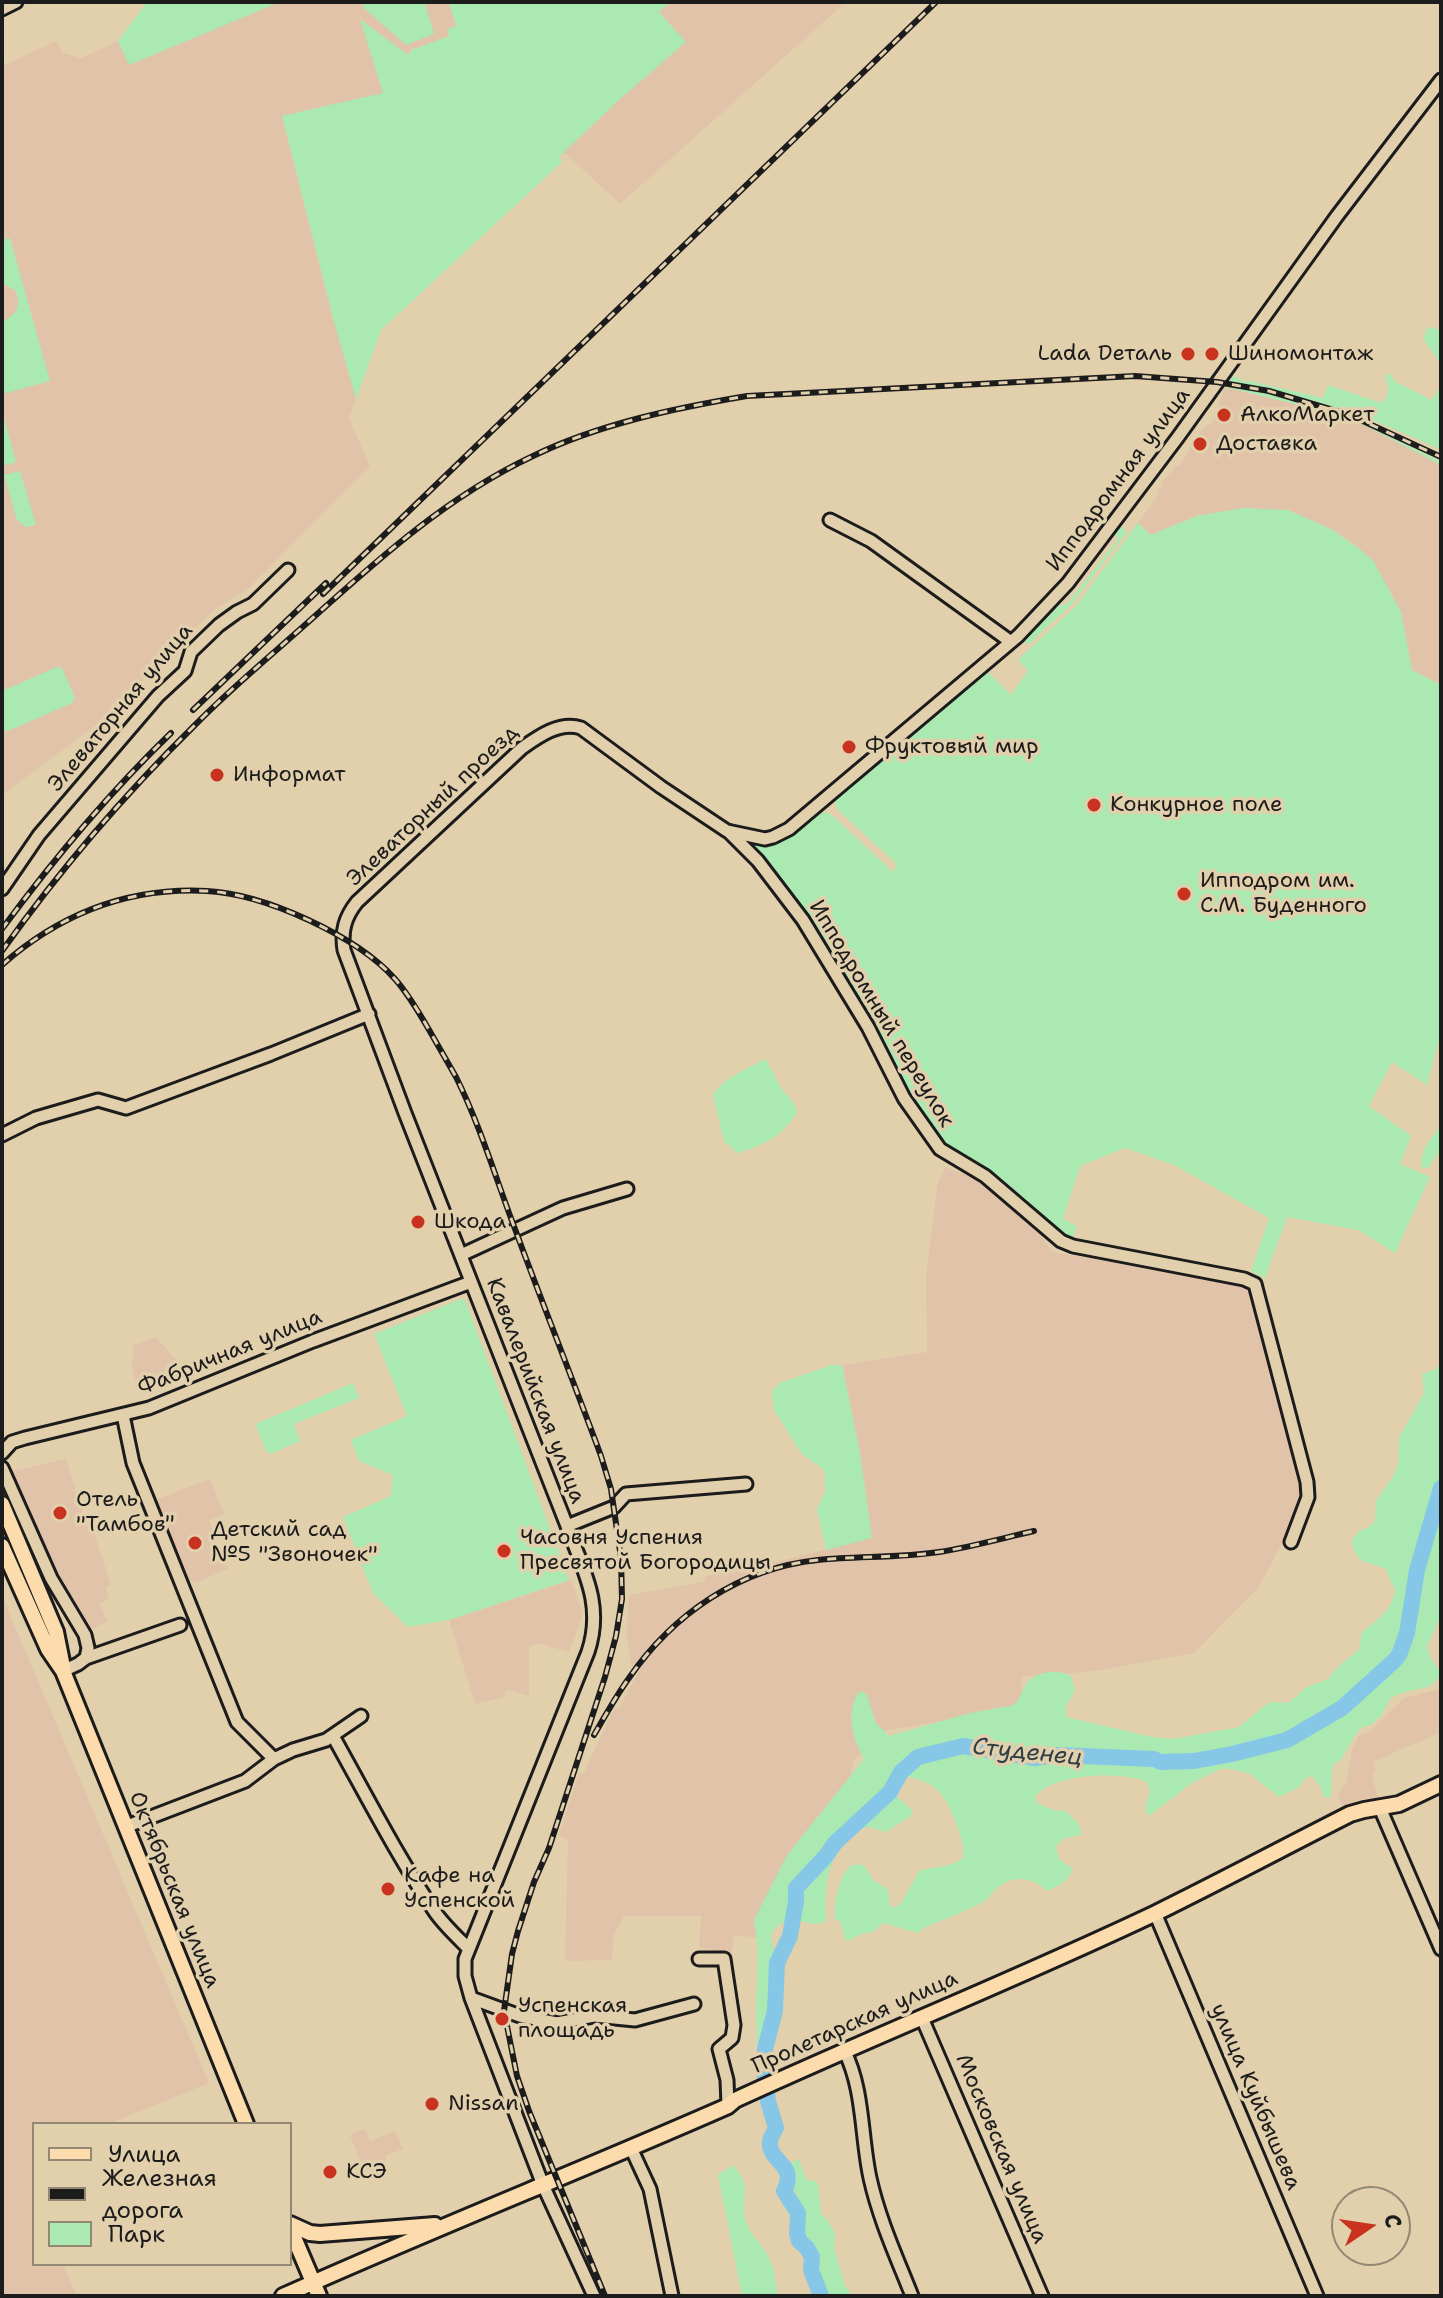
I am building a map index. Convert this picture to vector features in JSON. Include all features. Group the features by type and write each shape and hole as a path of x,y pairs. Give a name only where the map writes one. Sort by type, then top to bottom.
{"main road":[{"path":"2,1504 44,1624"},
{"path":"2,1546 44,1624"},
{"name":"Октябрьская улица","path":"44,1624 61,1651 63,1671 245,2122"},
{"name":"Пролетарская улица","path":"283,2296 316,2289 447,2224 631,2148 1155,1913 1350,1814 1399,1804 1441,1784"},
{"path":"292,2227 320,2234 447,2224"},
{"path":"292,2231 316,2289"}],"street":[{"path":"2,9 16,2"},
{"name":"Ипподромная улица","path":"765,839 781,834 800,821 1011,642 1051,602 1085,562 1337,216 1441,80"},
{"path":"830,520 871,541 1011,642"},
{"name":"Элеваторная улица","path":"2,889 39,835 158,696 185,671 191,652 219,625 253,604 288,570"},
{"name":"Элеваторный проезд","path":"344,925 357,902 522,748 564,726 581,728 727,831 765,839"},
{"name":"Ипподромный переулок","path":"727,831 758,861 803,920 868,1027 904,1098 940,1149 985,1176 1061,1241 1073,1246 1244,1279 1255,1284 1307,1482 1308,1497 1291,1542"},
{"name":"Кавалерийская улица","path":"344,925 344,950 591,1594 595,1624 593,1637 468,1948 465,1976 543,2185 594,2296"},
{"path":"2,1135 36,1118 98,1100 126,1108 369,1014"},
{"path":"461,1255 563,1208 627,1189"},
{"name":"Фабричная улица","path":"2,1452 12,1442 25,1438 149,1408 311,1342 471,1282"},
{"path":"123,1415 133,1463 237,1722 274,1759"},
{"path":"2,1468 51,1578 85,1635 88,1648 86,1658"},
{"path":"567,1526 614,1507 626,1494 746,1484"},
{"path":"63,1671 86,1658 180,1625"},
{"path":"125,1827 245,1781 274,1759 333,1736 361,1716"},
{"path":"333,1736 406,1870 436,1914 468,1948"},
{"path":"1380,1808 1441,1949"},
{"name":"улица Куйбышева","path":"1155,1913 1317,2296"},
{"path":"699,1959 724,1959 734,2025 732,2038 719,2049 732,2103"},
{"path":"471,1998 520,2016 557,2023 594,2016 635,2020 694,2004"},
{"name":"Московская улица","path":"922,2018 1042,2296"},
{"path":"844,2050 857,2087 870,2178 878,2207 912,2296"},
{"path":"631,2148 650,2189 672,2296"}],"shaded area":[{"path":"147,2 846,2 620,204 565,153 559,157 562,162 381,330 349,418 370,467 246,591 216,608 104,719 2,795 2,66 56,41 63,53 81,58 120,40"},
{"path":"1225,387 1327,412 1362,424 1441,465 1441,685 1412,670 1401,612 1374,563 1333,530 1288,510 1243,508 1197,516 1151,535 1138,523 1159,494 1160,484 1179,466 1201,431 1213,421"},
{"path":"945,1167 990,1185 1032,1222 1052,1252 1233,1281 1245,1285 1252,1292 1305,1495 1293,1522 1259,1587 1194,1653 1096,1671 1021,1677 1024,1708 883,1731 853,1762 849,1788 768,1939 734,1935 732,1953 699,1948 701,1916 624,1916 614,1935 612,1960 565,1961 568,1839 559,1835 579,1773 585,1774 614,1709 619,1709 638,1672 631,1665 626,1634 629,1595 703,1582 706,1576 872,1538 860,1453 842,1365 927,1352 926,1274 938,1182"},
{"path":"156,1337 190,1375 138,1394 131,1362 134,1359 132,1346"},
{"path":"66,1459 82,1512 95,1535 111,1585 106,1587 109,1598 99,1604 108,1621 91,1630 50,1564 9,1475 12,1471"},
{"name":"Детский сад №5 \"Звоночек\"","path":"210,1479 224,1514 209,1520 228,1569 195,1583 187,1579 155,1500"},
{"path":"571,1580 583,1614 569,1652 540,1644 529,1647 529,1696 506,1690 504,1697 475,1704 449,1620"},
{"path":"2,1596 209,2083 113,2122 32,2122 32,2266 64,2266 77,2296 2,2296"},
{"path":"1439,1689 1441,1732 1373,1762 1375,1772 1372,1774 1378,1799 1360,1799 1342,1808 1338,1795 1346,1783 1352,1749 1359,1735 1370,1731 1404,1698"},
{"path":"365,2129 370,2141 395,2131 403,2149 385,2156 386,2160 379,2163 377,2159 362,2166 350,2135"}],"green space":[{"path":"147,2 280,2 129,65 118,41"},
{"path":"361,2 430,2 425,4 434,34 406,45"},
{"path":"449,2 670,2 659,12 686,42 619,100 559,157 562,162 381,330 356,399 282,116 383,93 360,19 408,55 411,50 449,36 448,29 456,26"},
{"path":"10,238 50,381 2,394 2,321 15,313 18,305 15,290 2,283 2,240"},
{"path":"1428,327 1441,330 1441,364 1423,339"},
{"path":"1389,373 1396,382 1432,400 1441,386 1441,450 1337,408 1284,393 1227,382 1235,376 1245,382 1323,398 1328,385 1381,403 1388,394 1385,375"},
{"path":"1227,385 1354,419 1436,459 1441,465 1362,424 1327,412 1225,387"},
{"path":"2,410 16,462 2,466"},
{"path":"20,471 36,525 25,527 17,520 4,475"},
{"name":"Ипподром им. С.М. Буденного","path":"1243,508 1288,510 1333,530 1362,551 1374,562 1401,612 1412,670 1441,685 1441,1032 1427,1085 1392,1062 1369,1106 1411,1136 1400,1164 1430,1177 1395,1253 1358,1230 1287,1217 1265,1278 1251,1271 1269,1218 1174,1165 1125,1148 1080,1166 1063,1219 1077,1226 1072,1239 1063,1235 1009,1189 953,1152 911,1099 819,938 788,892 747,842 779,840 820,813 829,813 893,872 897,864 840,812 835,804 836,796 988,672 1011,695 1028,671 1018,660 1076,606 1138,523 1151,535 1197,516"},
{"path":"1121,526 1127,532 1071,605 1028,645 1024,640 1058,606 1067,604 1118,539 1115,533"},
{"path":"57,667 62,668 75,698 72,703 8,731 2,729 2,691"},
{"path":"765,1059 797,1113 771,1139 737,1153 724,1141 713,1095 730,1079"},
{"path":"1441,1127 1441,1149 1428,1168 1422,1168 1426,1146"},
{"path":"465,1300 569,1580 449,1620 408,1627 373,1593 343,1517 391,1496 393,1475 359,1461 351,1440 407,1416 374,1334"},
{"path":"1441,1364 1441,1616 1427,1646 1440,1672 1439,1678 1428,1687 1391,1697 1381,1716 1372,1724 1360,1728 1340,1761 1334,1763 1330,1798 1324,1797 1312,1776 1279,1797 1250,1774 1220,1769 1192,1783 1149,1816 1145,1811 1149,1793 1147,1782 1121,1776 1088,1776 1057,1783 1035,1797 1037,1803 1066,1811 1080,1828 1081,1835 1064,1838 1056,1847 1059,1859 1073,1869 1062,1883 1047,1891 1028,1880 1015,1879 1002,1884 981,1903 918,1933 883,1923 874,1931 845,1940 841,1922 835,1919 835,1907 840,1883 850,1867 864,1865 873,1880 888,1889 890,1907 896,1907 919,1871 963,1858 960,1834 942,1796 928,1784 896,1775 892,1779 891,1791 913,1811 911,1816 886,1832 869,1827 861,1829 842,1847 828,1876 826,1921 812,1924 786,1921 771,1934 782,1974 763,2046 757,2048 758,1951 754,1920 787,1855 864,1759 851,1720 857,1694 862,1691 867,1695 876,1723 889,1736 970,1713 1014,1705 1033,1677 1052,1672 1071,1676 1075,1690 1066,1706 1066,1717 1152,1737 1173,1739 1239,1727 1268,1703 1291,1701 1305,1688 1328,1679 1359,1650 1362,1632 1383,1614 1394,1597 1395,1590 1385,1568 1358,1557 1352,1540 1360,1530 1375,1521 1376,1501 1398,1464 1399,1438 1424,1393 1422,1374"},
{"path":"831,1365 842,1365 860,1453 872,1538 826,1550 817,1509 825,1492 823,1469 803,1455 796,1445 774,1410 772,1391 780,1383"},
{"path":"353,1383 359,1398 294,1424 300,1441 271,1454 266,1451 256,1426 258,1423"},
{"path":"799,2160 807,2181 818,2184 821,2214 835,2233 834,2248 845,2286 851,2294 859,2296 831,2296 825,2287 806,2241 803,2209 792,2186 788,2166"},
{"path":"733,2165 744,2184 747,2223 770,2260 779,2296 742,2296 718,2175"}],"waterway":[{"name":"Студенец","path":"821,2296 811,2270 812,2257 799,2241 798,2213 784,2191 787,2174 771,2148 770,2139 776,2128 764,2071 765,2049 775,2011 777,1963 790,1936 796,1888 835,1843 890,1792 901,1772 918,1757 963,1746 1035,1758 1058,1755 1154,1759 1161,1762 1194,1761 1287,1740 1342,1708 1399,1655 1407,1633 1417,1570 1441,1488"}],"railway":[{"path":"323,594 936,2"},
{"path":"2,951 69,863 142,779 249,674 386,554 441,511 501,472 584,435 665,412 747,396 1135,376 1217,382 1269,391 1350,415 1441,457"},
{"path":"193,710 326,583"},
{"path":"2,929 82,828 171,733"},
{"path":"2,965 48,931 97,907 123,899 178,891 207,891 256,900 334,933 378,963 410,999 465,1095 601,1456 611,1489 621,1558 622,1599 616,1636 549,1848 518,1931 504,2011 517,2076 529,2111 605,2296"},
{"path":"594,1735 629,1678 666,1634 711,1598 736,1584 789,1565 818,1560 939,1552 1034,1531"}],"place":[{"name":"Lada Dеталь","path":"1188,354"},
{"name":"Шиномонтаж","path":"1212,354"},
{"name":"АлкоМаркет","path":"1224,415"},
{"name":"Доставка","path":"1200,444"},
{"name":"Фруктовый мир","path":"849,747"},
{"name":"Информат","path":"217,775"},
{"name":"Конкурное поле","path":"1094,805"},
{"name":"Ипподром им. С.М. Буденного","path":"1184,894"},
{"name":"Шкода","path":"418,1222"},
{"name":"Отель \"Тамбов\"","path":"60,1513"},
{"name":"Детский сад №5 \"Звоночек\"","path":"195,1543"},
{"name":"Часовня Успения Пресвятой Богородицы","path":"504,1551"},
{"name":"Кафе на Успенской","path":"388,1889"},
{"name":"Успенская площадь","path":"502,2019"},
{"name":"Nissan","path":"432,2104"},
{"name":"КСЭ","path":"330,2172"}]}
